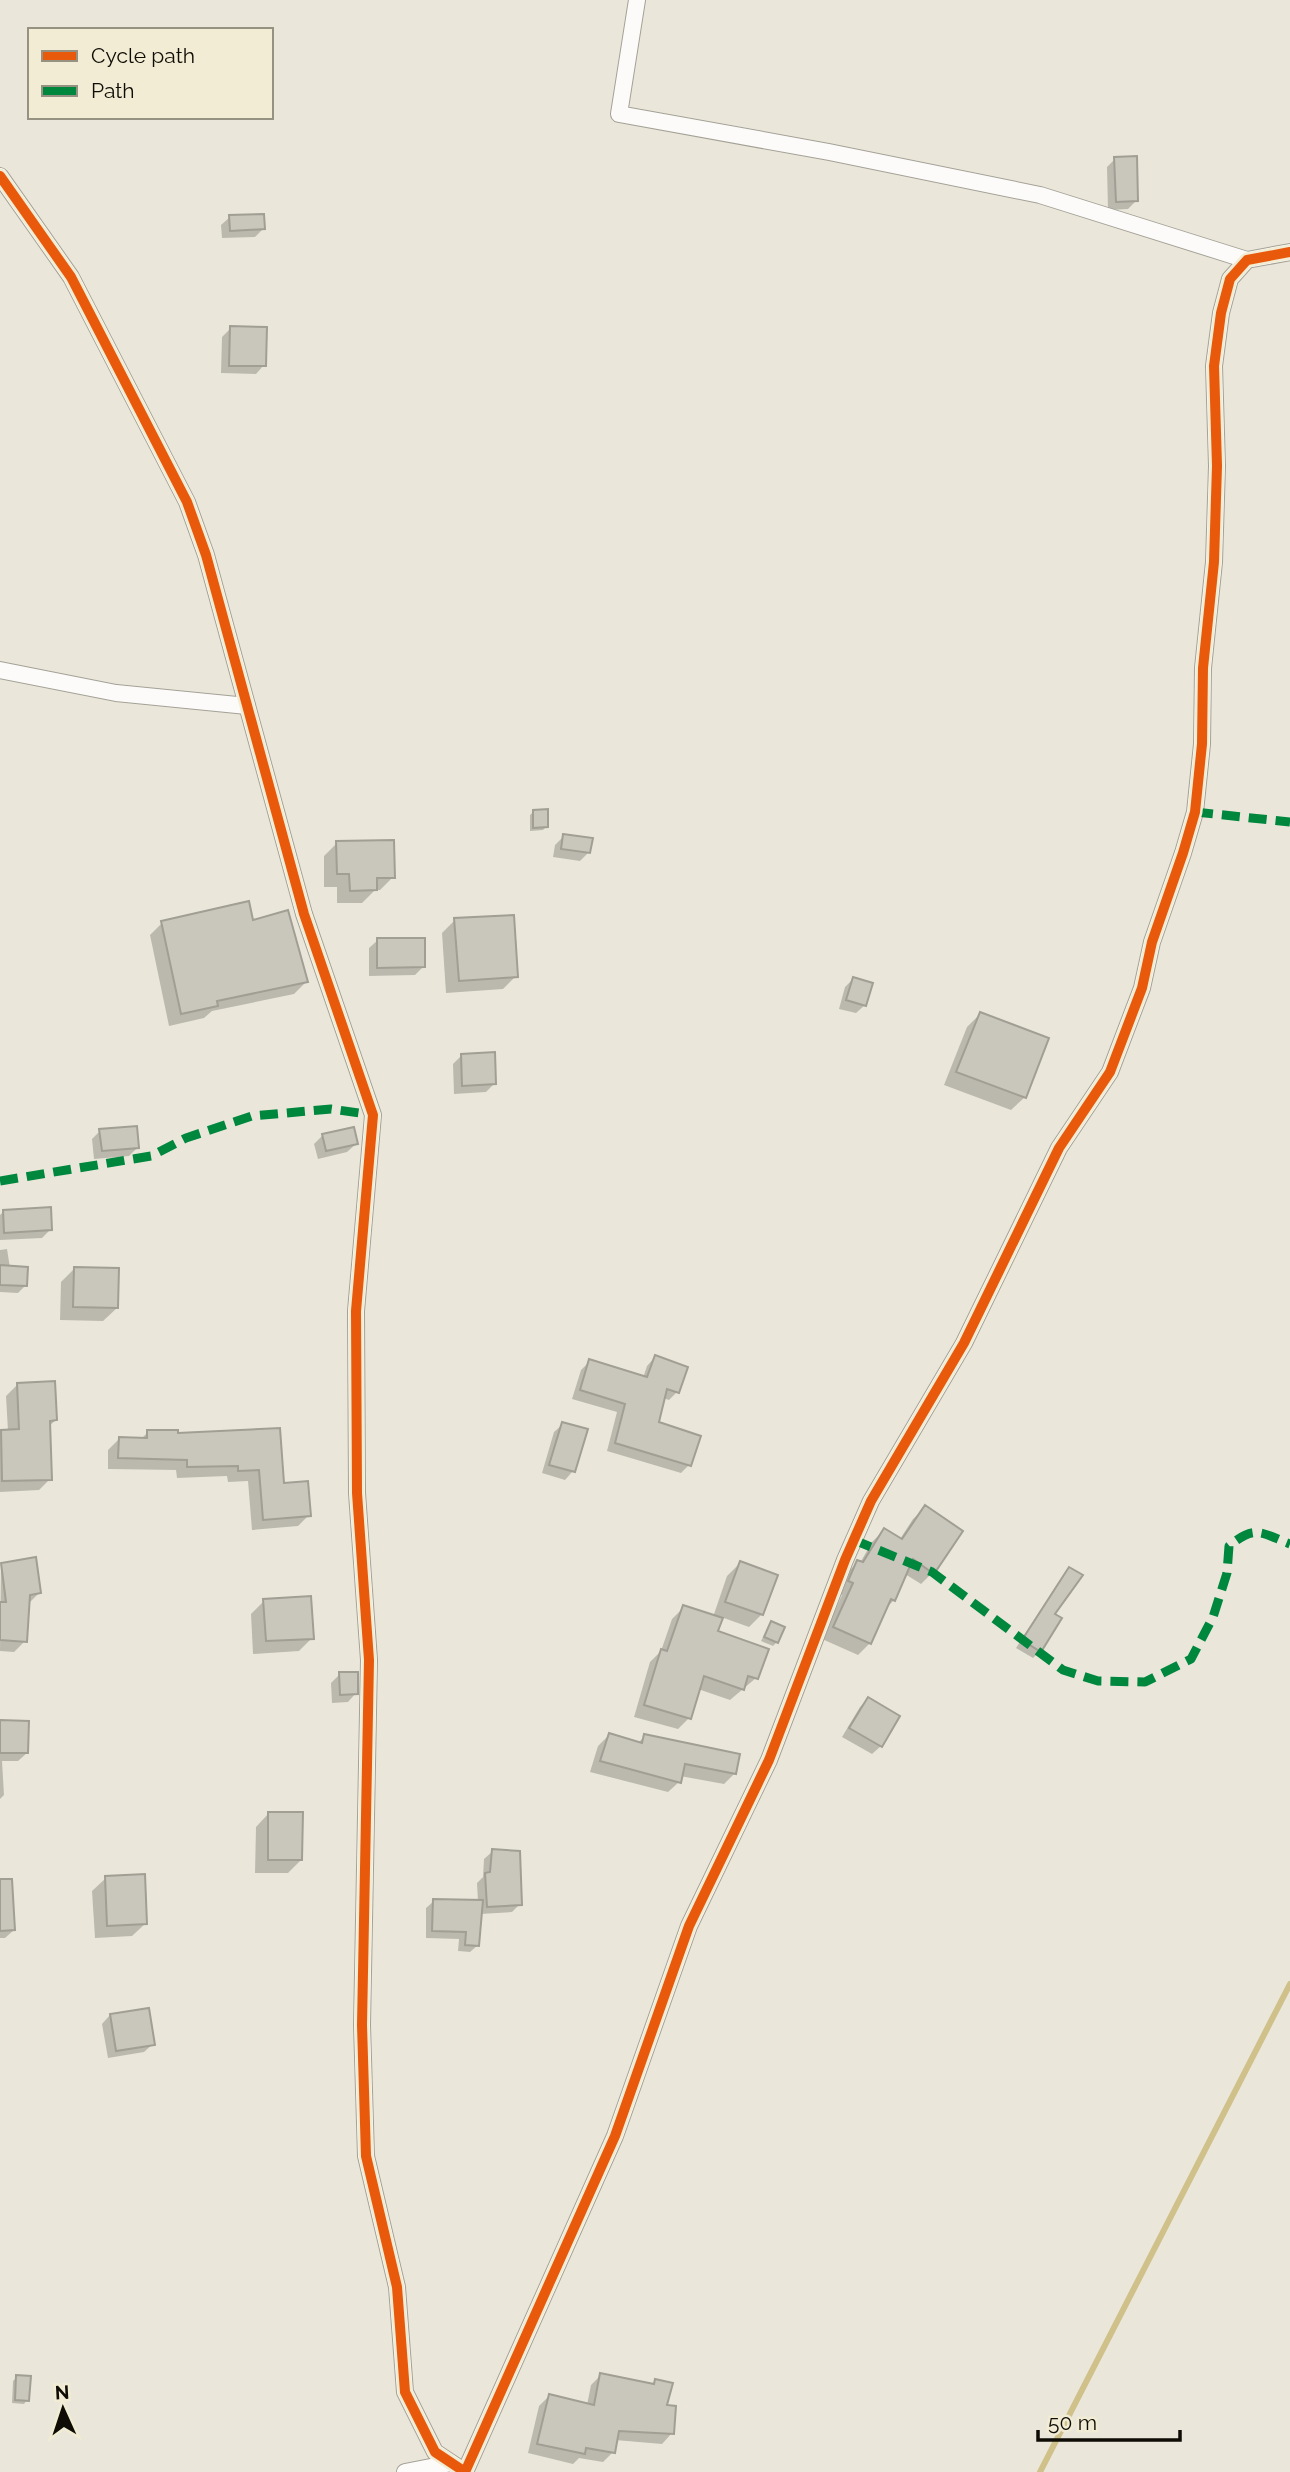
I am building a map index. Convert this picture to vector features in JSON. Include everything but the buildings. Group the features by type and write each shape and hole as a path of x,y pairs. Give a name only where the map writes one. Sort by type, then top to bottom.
{"street":[{"path":"637,0 618,114 829,152 1040,195 1247,260 1290,252"},
{"path":"0,176 71,277 187,502 206,555 304,914 373,1115 356,1311 357,1493 369,1660 362,2025 366,2156 397,2287 405,2392 435,2452 461,2469"},
{"path":"461,2469 615,2136 689,1926 769,1760 845,1560 871,1501 964,1343 1059,1148 1110,1072 1142,988 1152,942 1195,812 1202,744 1203,668 1214,562 1217,466 1214,366 1221,313 1230,279 1247,260"},
{"path":"0,670 116,693 247,706"},
{"path":"405,2472 461,2469"}],"waterway":[{"path":"1040,2472 1290,1984"}],"marked path":[{"path":"1195,812 1290,822"},
{"path":"0,1181 151,1156 186,1138 252,1116 331,1109 373,1115"},
{"path":"854,1540 932,1572 1063,1670 1098,1681 1145,1682 1191,1659 1213,1617 1227,1573 1229,1546 1253,1533 1265,1534 1290,1544"}],"cycle path":[{"path":"0,176 71,277 187,502 206,555 304,914 373,1115 356,1311 357,1493 369,1660 362,2025 366,2156 397,2287 405,2392 435,2452 465,2472"},
{"path":"465,2472 615,2136 689,1926 769,1760 845,1560 871,1501 964,1343 1059,1148 1110,1072 1142,988 1152,942 1195,812 1202,744 1203,668 1214,562 1217,466 1214,366 1221,313 1230,279 1247,260 1290,252"}]}
